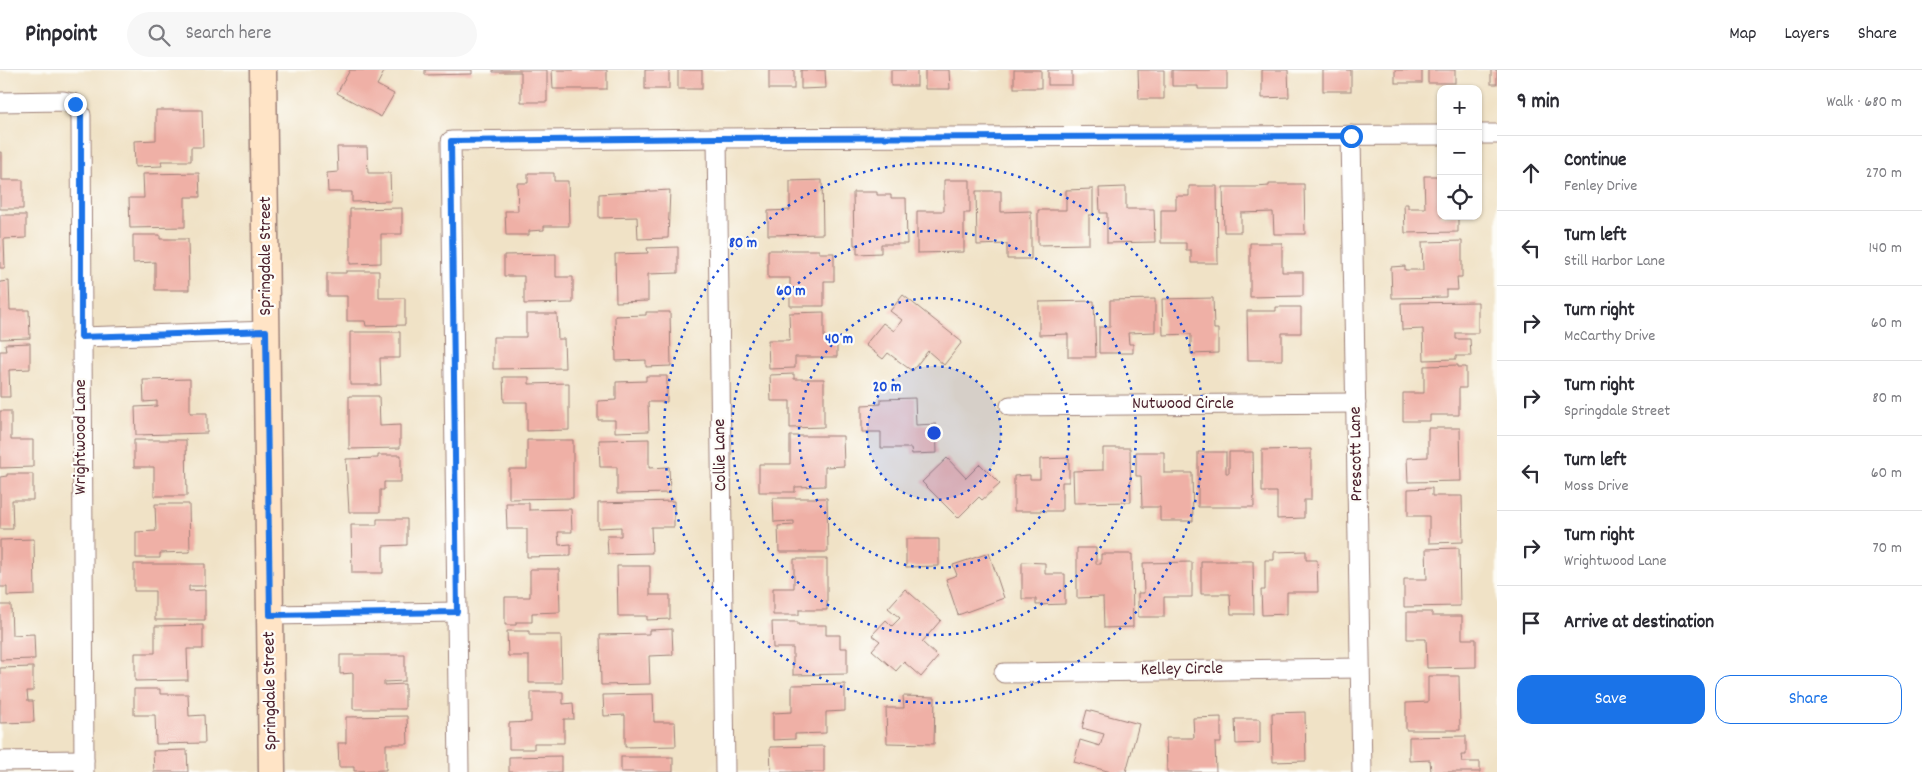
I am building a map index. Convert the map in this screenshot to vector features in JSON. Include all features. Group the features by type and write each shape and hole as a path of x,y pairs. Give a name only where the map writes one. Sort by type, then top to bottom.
{"street":[{"name":"Springdale Street","path":"263,70 272,772"},
{"name":"Wrightwood Lane","path":"0,102 62,101 75,104 81,115 84,766"},
{"path":"1482,134 1497,134"},
{"path":"459,772 451,141 1437,135"},
{"name":"Prescott Lane","path":"1351,136 1362,772"},
{"name":"Collie Lane","path":"717,138 726,772"},
{"path":"81,337 266,331"},
{"name":"Nutwood Circle","path":"1010,406 1356,403"},
{"path":"270,615 457,612"},
{"name":"Kelley Circle","path":"1004,672 1360,668"},
{"path":"0,761 84,766"}],"building":[{"path":"350,70 385,70 377,85 394,94 381,117 337,93"},
{"path":"425,70 472,70 472,74 425,75"},
{"path":"493,70 547,70 547,102 521,102 521,72 493,72"},
{"path":"552,70 607,70 607,89 553,89"},
{"path":"645,70 669,70 669,89 645,89"},
{"path":"678,70 702,70 702,89 678,89"},
{"path":"769,70 794,70 794,89 769,89"},
{"path":"801,70 825,70 826,88 801,89"},
{"path":"891,70 917,70 917,86 891,86"},
{"path":"925,70 949,70 950,89 925,89"},
{"path":"1014,70 1041,70 1041,88 1014,88"},
{"path":"1048,70 1072,70 1072,85 1048,85"},
{"path":"1138,70 1164,70 1164,99 1139,99"},
{"path":"1172,70 1227,70 1227,89 1198,89 1198,86 1172,86"},
{"path":"1262,70 1288,70 1289,97 1262,98"},
{"path":"1323,70 1351,70 1351,91 1323,91"},
{"path":"1395,70 1422,70 1422,83 1395,83"},
{"path":"1428,70 1455,70 1455,83 1428,83"},
{"path":"1491,70 1497,70 1497,84 1491,84"},
{"path":"156,110 202,110 203,147 191,147 191,161 161,161 162,166 135,167 134,141 156,140"},
{"path":"337,147 367,147 368,173 390,173 391,201 352,202 352,192 328,192 327,173 338,172"},
{"path":"0,152 2,152 2,180 23,180 23,209 0,209"},
{"path":"199,173 200,197 185,197 185,227 130,228 129,198 144,198 143,174"},
{"path":"528,173 554,173 554,181 568,181 569,226 544,226 544,230 529,231 529,235 506,235 505,211 518,211 517,183 528,183"},
{"path":"1424,176 1437,176 1437,220 1458,220 1458,232 1405,233 1404,204 1408,204 1408,208 1425,208"},
{"path":"822,180 823,234 768,235 768,211 790,210 790,181"},
{"path":"944,180 970,180 970,213 964,213 964,252 917,253 917,211 944,211"},
{"path":"1269,184 1304,184 1305,234 1274,234 1273,212 1241,213 1241,232 1224,232 1223,187 1256,187 1269,186"},
{"path":"1189,186 1217,186 1218,263 1191,263 1191,250 1186,250 1186,243 1161,243 1161,210 1176,210 1176,196 1189,196"},
{"path":"1126,187 1126,209 1154,209 1155,242 1107,243 1107,213 1100,213 1099,188"},
{"path":"1093,189 1093,215 1089,215 1089,244 1038,245 1038,210 1066,210 1066,190"},
{"path":"670,190 668,238 638,239 637,217 599,218 599,194"},
{"path":"976,191 1001,191 1001,212 1031,211 1031,259 1007,259 1007,244 977,245"},
{"path":"853,192 877,192 877,195 891,195 891,198 906,198 907,244 881,244 881,253 857,254 857,245 854,245"},
{"path":"402,208 402,234 381,234 381,263 350,264 350,209"},
{"path":"0,215 26,215 26,238 4,239 5,268 0,268"},
{"path":"133,235 160,235 160,239 188,239 189,290 155,290 155,262 133,263"},
{"path":"1462,241 1462,277 1457,277 1458,290 1446,290 1446,297 1392,298 1391,267 1405,266 1405,270 1423,270 1422,242"},
{"path":"1250,243 1282,243 1282,272 1303,272 1303,296 1250,297"},
{"path":"678,247 678,273 648,274 648,301 616,302 615,254 648,253 647,248"},
{"path":"768,250 819,250 819,253 834,253 834,281 824,281 824,306 790,306 790,278 768,278"},
{"path":"556,254 556,277 573,277 573,303 524,304 524,276 504,276 504,255"},
{"path":"346,271 379,271 379,298 405,298 405,325 366,326 365,321 347,321 347,296 327,296 327,273 346,273"},
{"path":"9,281 10,310 29,310 30,338 0,339 0,282"},
{"path":"903,295 962,342 944,365 928,351 912,371 888,353 883,359 865,345 883,323 894,331 902,320 890,311"},
{"path":"1213,298 1214,329 1218,329 1218,353 1191,354 1191,334 1163,335 1162,299"},
{"path":"1155,299 1155,332 1128,333 1129,344 1133,344 1133,353 1099,353 1099,327 1110,327 1110,300"},
{"path":"1094,301 1096,357 1068,357 1068,334 1039,335 1039,302"},
{"path":"1478,302 1478,333 1456,333 1456,339 1470,339 1471,356 1456,356 1456,359 1424,360 1423,329 1402,330 1401,303"},
{"path":"1276,307 1301,307 1301,333 1282,333 1282,360 1248,360 1247,311 1276,311"},
{"path":"646,312 670,312 671,366 646,367 646,360 616,361 615,316 646,315"},
{"path":"824,312 824,341 837,340 837,357 795,357 795,368 769,369 768,340 790,340 789,313"},
{"path":"526,314 557,314 558,339 564,339 565,368 493,369 493,337 526,337"},
{"path":"350,332 400,332 400,358 380,358 381,385 350,385"},
{"path":"30,343 30,369 9,370 10,397 0,397 0,351 6,351 5,344"},
{"path":"1458,365 1458,367 1466,367 1466,388 1459,388 1459,415 1430,415 1430,421 1403,421 1403,393 1424,393 1424,366"},
{"path":"794,374 794,379 824,379 824,427 790,428 790,401 771,401 770,375"},
{"path":"646,376 667,376 667,402 648,402 649,431 615,432 615,420 598,420 598,401 616,400 616,382 646,381"},
{"path":"503,377 529,377 529,384 569,383 569,430 527,431 527,402 504,402"},
{"path":"190,379 190,413 207,413 207,433 136,435 135,407 157,406 157,401 144,402 143,380"},
{"path":"349,396 379,396 380,426 400,425 400,448 349,449"},
{"path":"915,398 916,425 936,424 937,453 912,454 911,448 881,448 881,432 862,432 862,405 881,404 881,399"},
{"path":"0,411 11,411 11,440 33,440 33,467 0,468"},
{"path":"1428,428 1460,428 1461,481 1408,482 1407,458 1428,457"},
{"path":"790,436 843,436 844,466 825,467 825,486 795,487 795,492 759,492 759,464 790,464"},
{"path":"649,439 649,468 669,467 670,493 617,494 617,467 600,467 599,440"},
{"path":"134,440 186,440 187,496 154,496 154,467 134,467"},
{"path":"527,440 573,440 573,498 509,499 509,469 527,469"},
{"path":"1103,448 1130,448 1131,502 1074,503 1073,471 1103,470"},
{"path":"1311,449 1311,500 1304,500 1304,518 1277,519 1277,492 1262,492 1262,450"},
{"path":"1136,452 1164,452 1164,473 1192,473 1193,521 1160,521 1160,507 1142,507 1141,476 1136,476"},
{"path":"1198,452 1226,452 1226,473 1229,473 1229,452 1253,452 1254,507 1198,507"},
{"path":"378,455 401,455 401,482 384,482 384,490 380,490 380,512 349,512 346,459 378,458"},
{"path":"947,458 966,478 980,464 1000,484 982,500 979,497 958,518 922,482"},
{"path":"1069,458 1069,482 1062,482 1062,511 1014,511 1014,476 1030,475 1030,479 1040,479 1040,459"},
{"path":"7,474 33,474 33,500 12,500 13,529 0,529 0,477 7,476"},
{"path":"1432,488 1432,496 1462,496 1463,542 1429,543 1429,516 1408,516 1408,489"},
{"path":"773,498 827,498 828,552 779,552 778,526 794,525 794,521 774,522"},
{"path":"674,501 674,527 651,527 652,553 608,554 607,536 621,536 621,527 598,528 598,503"},
{"path":"506,503 529,503 529,510 571,509 572,532 558,532 559,545 571,544 571,556 527,557 527,529 507,529"},
{"path":"155,504 189,504 190,552 160,553 160,558 136,558 136,532 156,531"},
{"path":"377,519 407,519 407,545 383,546 383,573 352,573 351,525 377,525"},
{"path":"34,539 35,595 7,596 7,587 0,587 0,540"},
{"path":"906,539 939,539 939,566 906,567"},
{"path":"1077,548 1096,548 1096,564 1101,564 1101,554 1132,554 1133,627 1104,628 1103,597 1077,598"},
{"path":"1459,548 1460,606 1404,607 1404,579 1427,579 1426,549"},
{"path":"1306,551 1306,560 1317,560 1318,592 1287,592 1287,614 1262,615 1261,590 1265,590 1265,560 1274,560 1274,552"},
{"path":"989,553 1004,598 958,615 946,579 957,575 953,565"},
{"path":"794,559 827,559 827,610 799,610 799,615 773,615 773,588 794,588"},
{"path":"1201,561 1253,561 1254,614 1231,614 1230,594 1201,594"},
{"path":"1022,562 1045,563 1045,574 1065,574 1065,604 1036,605 1036,599 1022,599"},
{"path":"1192,562 1192,597 1164,597 1164,617 1138,617 1138,593 1144,593 1143,563"},
{"path":"134,564 205,564 205,586 189,586 189,591 205,590 205,620 155,620 155,591 134,591"},
{"path":"617,566 650,566 650,595 670,595 670,619 647,620 647,616 618,616"},
{"path":"530,569 559,569 560,612 532,613 532,622 516,622 516,625 505,625 505,597 530,597"},
{"path":"905,589 941,620 922,642 938,657 921,677 904,662 896,671 872,650 880,641 872,635 886,620 892,626 900,618 888,608"},
{"path":"0,605 11,605 12,635 34,634 35,659 0,660"},
{"path":"1407,612 1432,612 1432,616 1462,616 1462,639 1476,639 1476,667 1427,668 1426,639 1407,639"},
{"path":"772,622 798,622 798,625 826,625 826,635 840,635 840,648 847,648 847,674 793,675 793,648 773,648"},
{"path":"203,625 203,649 187,649 188,680 135,681 135,653 155,653 155,626"},
{"path":"672,629 673,655 649,656 650,684 601,685 600,635 649,634 649,630"},
{"path":"507,631 529,631 529,635 561,635 562,683 529,683 529,656 508,656"},
{"path":"340,655 405,655 405,681 384,682 384,685 405,684 405,709 353,709 353,673 340,674"},
{"path":"33,667 33,691 27,691 28,701 33,701 34,722 0,723 0,668"},
{"path":"1428,676 1459,676 1460,730 1406,730 1406,703 1428,702"},
{"path":"845,684 845,711 826,712 826,733 795,734 795,739 773,740 773,713 792,712 792,685"},
{"path":"134,689 160,689 160,694 188,694 189,716 204,715 205,743 156,744 155,715 134,715"},
{"path":"531,692 563,692 563,704 573,703 574,719 564,719 564,743 534,743 534,749 509,749 509,723 531,722"},
{"path":"653,694 654,722 675,722 676,746 625,747 625,715 604,716 603,695"},
{"path":"903,696 935,697 934,744 887,743 886,708 904,708"},
{"path":"1087,710 1139,724 1126,772 1111,772 1074,762 1080,740 1100,746 1104,734 1082,728"},
{"path":"1305,712 1306,761 1273,762 1272,713"},
{"path":"407,716 408,744 386,744 386,770 354,771 354,767 339,767 338,743 346,743 346,717"},
{"path":"1221,717 1221,743 1215,743 1216,772 1167,772 1166,738 1194,738 1193,718"},
{"path":"1235,719 1260,719 1260,743 1236,744"},
{"path":"1466,736 1466,755 1461,755 1462,762 1480,762 1480,772 1431,772 1430,760 1409,761 1409,737"},
{"path":"824,746 824,772 771,772 770,747"},
{"path":"187,750 188,772 154,772 153,751"},
{"path":"561,756 561,772 509,772 509,757"},
{"path":"621,757 673,757 673,772 621,772"}],"route":[{"path":"75,104 81,115 81,337 266,331 270,615 457,612 451,141 717,138 1351,136"}]}
